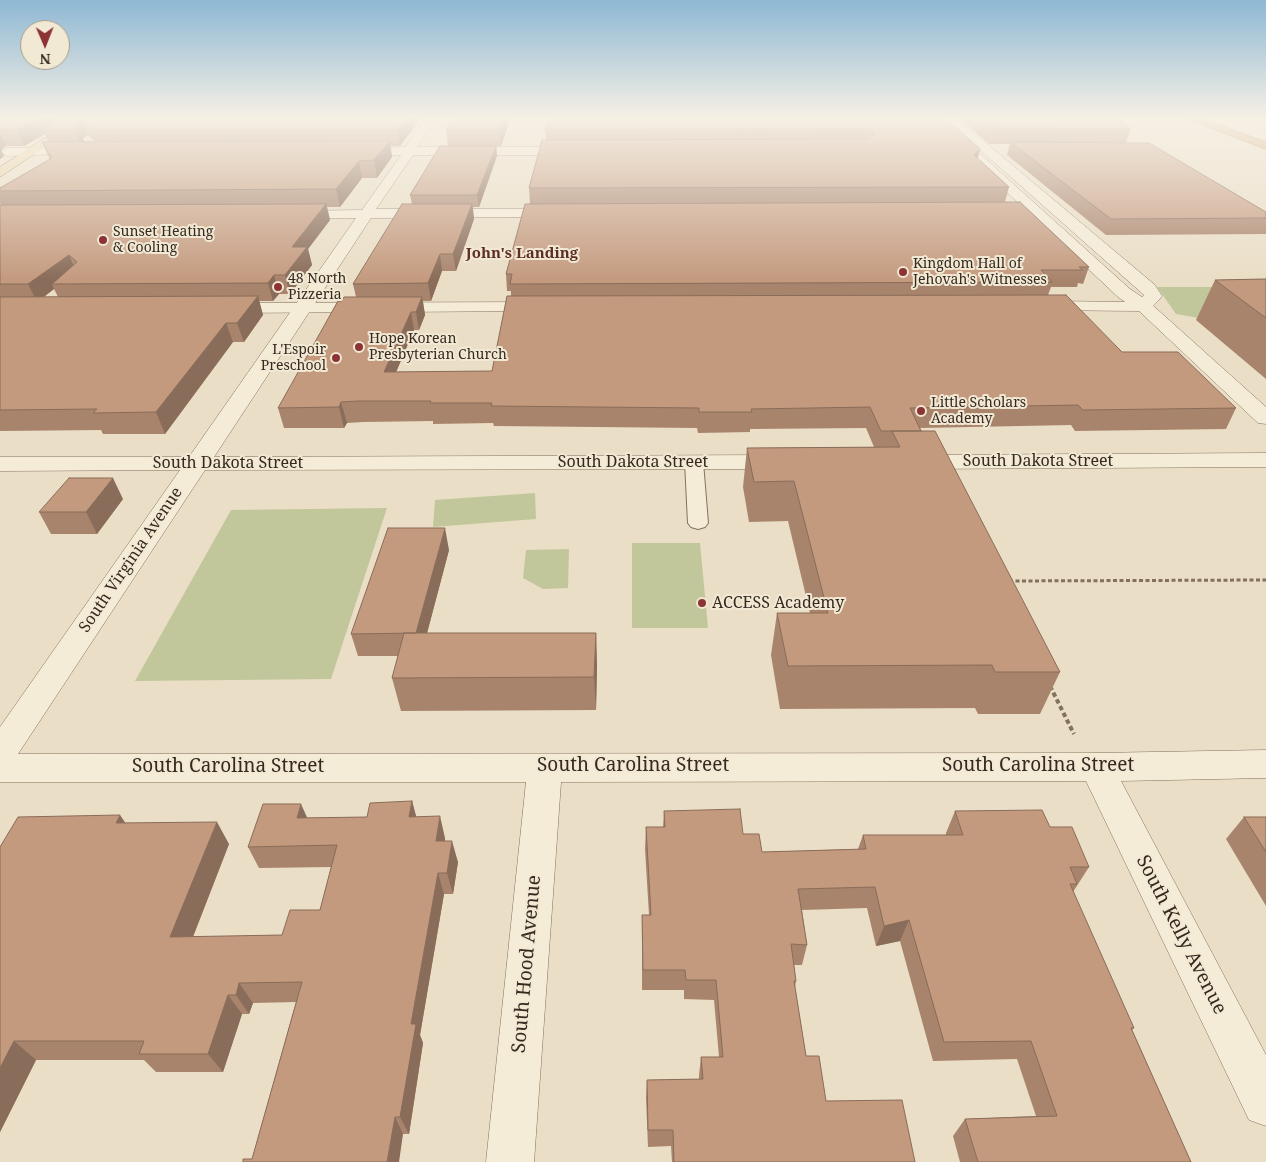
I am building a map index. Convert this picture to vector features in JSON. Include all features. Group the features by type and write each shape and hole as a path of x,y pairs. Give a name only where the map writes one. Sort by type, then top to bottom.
{"street":[{"name":"South Virginia Avenue","path":"0,754 395,171"},
{"path":"990,171 1124,293 1143,306 1266,418"},
{"path":"1011,171 1153,292 1153,296 1143,306 1024,306"},
{"path":"1014,211 1033,211"},
{"path":"274,214 570,213"},
{"path":"208,308 556,307"},
{"name":"South Dakota Street","path":"889,462 1266,460"},
{"name":"South Dakota Street","path":"0,464 801,462"},
{"name":"South Carolina Street","path":"0,768 545,766 1085,752 1266,764"},
{"name":"South Kelly Avenue","path":"1085,752 1266,1103"},
{"name":"South Hood Avenue","path":"510,1162 545,766"}],"lane":[{"path":"694,462 698,523"}],"path":[{"path":"1008,581 1266,580"},
{"path":"1048,683 1085,752"}],"green space":[{"path":"1157,287 1266,287 1266,330 1176,314"},
{"path":"535,493 536,519 433,527 435,500"},
{"path":"387,508 331,679 135,681 231,510"},
{"path":"632,543 700,543 708,628 632,628"},
{"path":"569,549 568,588 543,589 523,578 526,550"}],"building":[{"path":"29,171 351,171 336,189 0,191 0,188"},
{"path":"425,171 486,171 477,195 410,195"},
{"path":"534,171 992,171 1009,187 529,188"},
{"path":"1048,171 1197,171 1266,212 1266,218 1111,219"},
{"path":"1020,202 1089,267 1079,267 1083,270 1041,270 1052,282 510,284 512,274 506,274 525,204"},
{"path":"326,204 292,247 307,247 285,275 274,275 268,283 52,284 77,262 69,255 28,284 0,284 0,205"},
{"path":"402,204 472,204 453,254 440,254 428,283 353,284"},
{"path":"1266,279 1266,318 1215,280"},
{"path":"1066,295 1122,352 1178,352 1236,408 1083,410 1078,405 910,408 921,431 881,431 870,407 751,409 752,412 699,412 699,408 491,406 492,403 358,401 341,402 339,407 278,408 338,301 342,301 344,297 422,297 416,312 411,312 384,372 492,371 507,296"},
{"path":"258,296 237,323 226,323 156,412 93,413 97,409 0,410 0,297"},
{"path":"892,431 935,431 1060,672 995,672 992,665 788,666 777,613 828,613 794,481 754,482 747,448 900,447"},
{"path":"69,478 113,478 86,512 39,512"},
{"path":"388,528 445,528 416,633 351,634"},
{"path":"404,633 596,633 594,677 392,678"},
{"path":"412,801 409,817 440,816 436,841 452,841 447,873 438,873 411,1024 416,1024 400,1117 395,1117 387,1162 243,1162 243,1159 252,1159 302,982 239,983 236,995 228,995 208,1054 139,1054 144,1041 14,1041 0,1068 0,847 18,817 120,815 116,823 217,822 170,937 282,935 290,910 320,910 337,845 248,847 263,804 301,804 297,818 367,817 370,803"},
{"path":"740,809 743,834 759,834 762,852 866,849 863,835 963,835 955,811 1042,810 1050,827 1072,827 1089,867 1070,867 1077,884 1070,884 1134,1028 1131,1028 1191,1162 978,1162 965,1119 1057,1116 1031,1041 944,1042 909,920 884,926 875,887 798,889 807,945 791,944 796,981 794,981 806,1056 819,1056 826,1101 902,1100 915,1162 674,1162 673,1130 648,1130 647,1080 703,1079 701,1057 723,1057 716,980 686,980 685,970 643,970 642,915 651,915 646,827 665,827 664,811"},
{"path":"1244,817 1266,817 1266,852"}],"place":[{"name":"Sunset Heating & Cooling","path":"103,240"},
{"name":"Kingdom Hall of Jehovah's Witnesses","path":"903,272"},
{"name":"48 North Pizzeria","path":"278,287"},
{"name":"Hope Korean Presbyterian Church","path":"359,347"},
{"name":"L'Espoir Preschool","path":"336,358"},
{"name":"Little Scholars Academy","path":"921,411"},
{"name":"ACCESS Academy","path":"702,603"}],"district":[{"name":"John's Landing","path":"522,254"}]}
